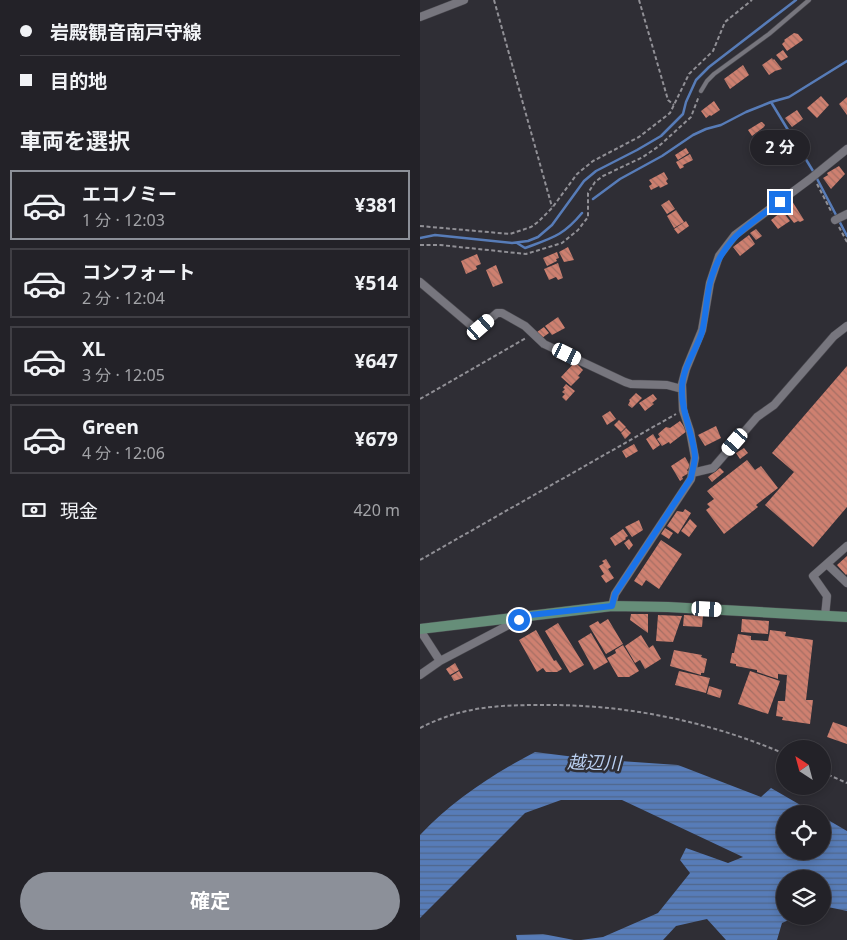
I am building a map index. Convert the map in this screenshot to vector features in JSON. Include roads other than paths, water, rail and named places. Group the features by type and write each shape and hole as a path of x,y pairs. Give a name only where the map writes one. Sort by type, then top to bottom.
{"main road":[{"path":"420,629 612,606 668,607 847,617"}],"street":[{"path":"420,17 464,0"},
{"path":"612,606 615,594 691,478 695,458 690,431 683,410 682,389 684,375 702,330 710,283 719,256 735,235 813,177 847,149"},
{"path":"835,220 847,214"},
{"path":"420,282 473,327 481,327 499,312 525,326 544,344 625,382 631,384 667,385 682,389"},
{"path":"692,473 713,468 756,417 774,405 834,336 847,326"},
{"path":"825,616 827,596 813,576 847,546"},
{"path":"827,564 847,584"},
{"path":"420,675 440,661 530,615"},
{"path":"420,629 440,661"}],"lane":[{"path":"701,91 714,74 769,34 809,0"}],"water":[{"name":"越辺川","path":"535,752 591,759 678,765 761,797 771,788 776,791 776,795 783,795 800,805 776,805 776,860 831,860 831,822 847,831 847,911 831,908 831,870 776,870 776,925 781,925 777,940 726,940 707,919 676,926 663,940 581,940 603,937 658,913 690,873 680,860 686,848 728,863 743,857 622,800 561,800 525,813 420,918 420,835 460,799 504,769"},
{"path":"543,934 574,940 517,940 516,935"}],"waterway":[{"path":"420,238 435,235 512,243 528,241 538,237 552,225 584,181 596,171 661,136 683,114 696,80 709,67 796,0"},
{"path":"593,199 620,179 662,156 693,135 721,125 771,102 789,97 847,61"},
{"path":"771,102 813,171 847,236"},
{"path":"517,243 525,248 550,239 563,232 582,213"}]}
